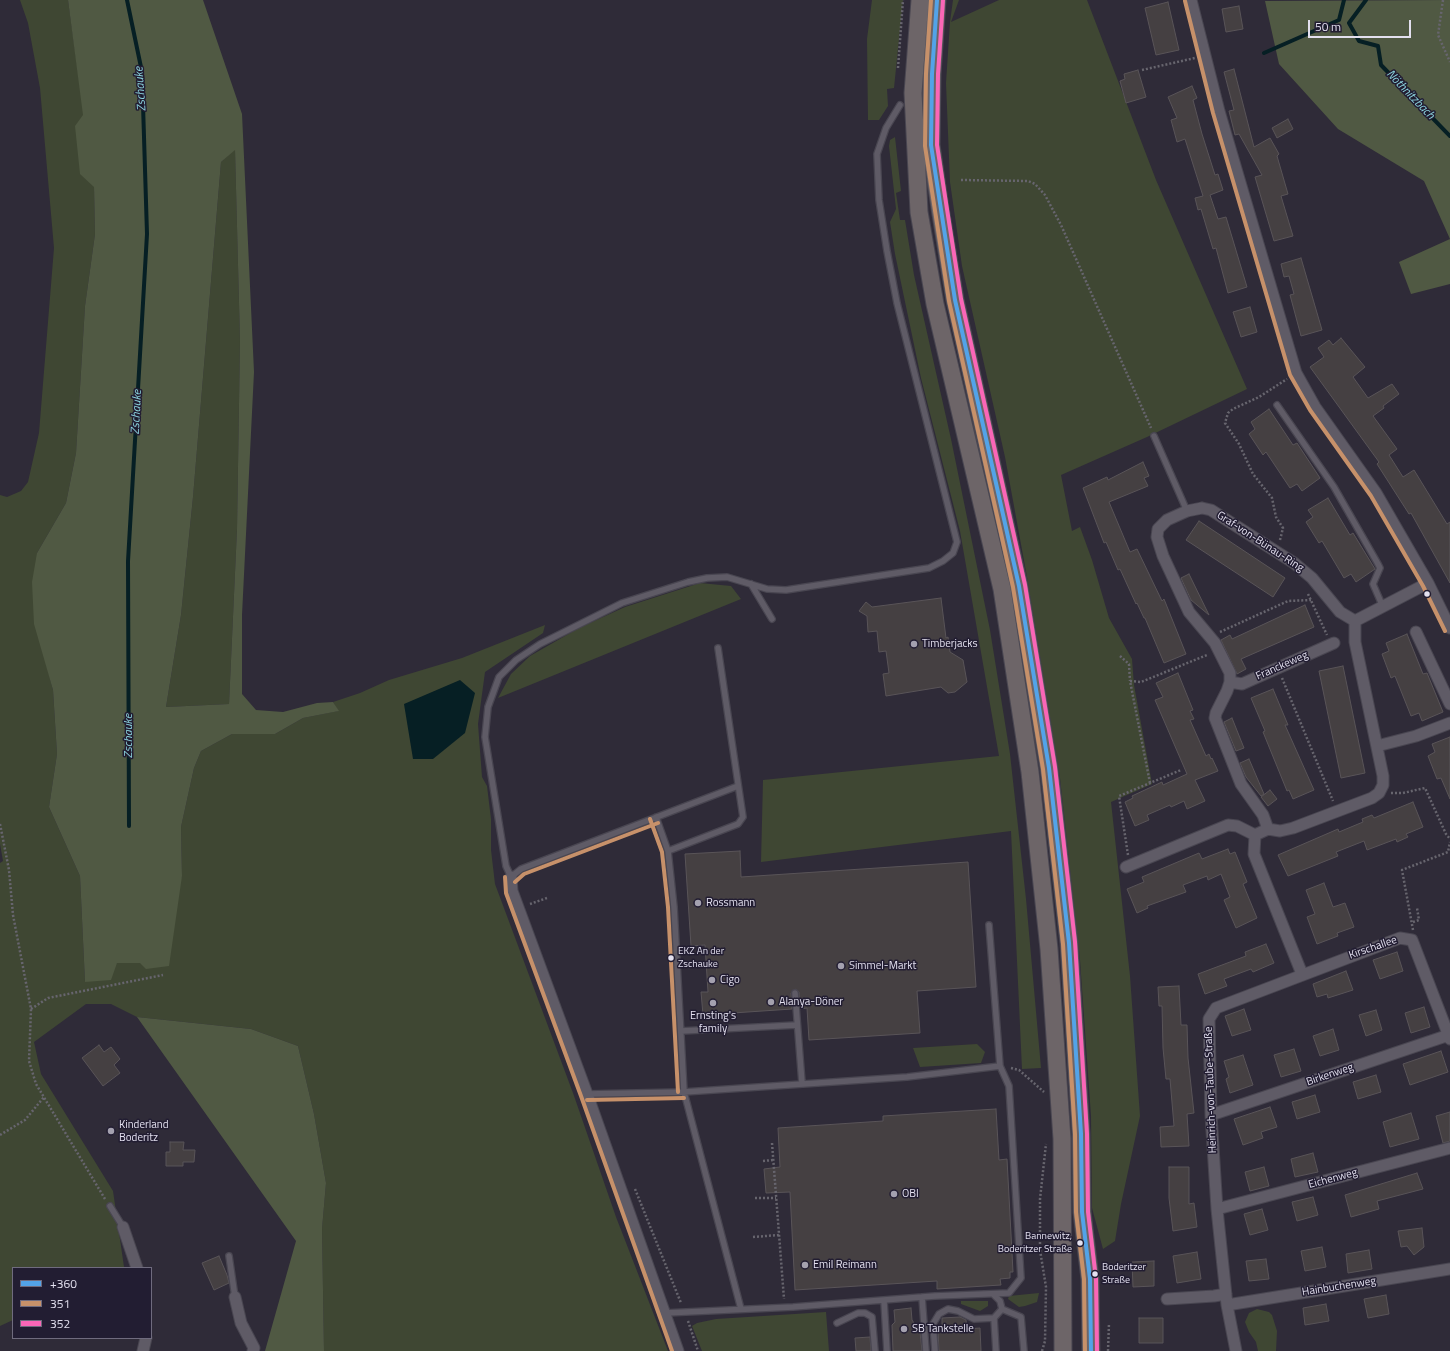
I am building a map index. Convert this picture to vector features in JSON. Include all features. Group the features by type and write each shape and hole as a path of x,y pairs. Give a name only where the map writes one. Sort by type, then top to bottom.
{"main road":[{"path":"920,0 913,93 920,212 936,304 1002,589 1030,772 1048,941 1062,1139 1064,1351"},
{"path":"937,0 932,74 931,144 955,300 1019,586 1048,768 1067,927 1081,1134 1082,1212 1090,1280 1091,1351"}],"street":[{"path":"1191,0 1219,111 1296,373 1315,407 1376,493 1428,583 1450,628"},
{"name":"Graf-von-Bünau-Ring","path":"1230,682 1230,673 1211,636 1189,612 1163,556 1157,537 1162,524 1187,511 1202,508 1211,510 1280,554 1304,570 1340,612 1355,621"},
{"path":"1255,835 1268,829 1280,831 1293,828 1372,798 1379,793 1384,785 1383,776 1355,642 1355,621 1428,583"},
{"path":"1416,632 1450,704"},
{"name":"Franckeweg","path":"1230,682 1242,684 1332,644"},
{"path":"1230,682 1216,713 1216,724 1241,784 1263,815 1268,829"},
{"path":"1377,746 1416,736 1450,724"},
{"path":"1128,866 1228,825 1237,826 1255,835"},
{"path":"1255,835 1254,854 1302,974"},
{"path":"512,877 512,891 587,1094 678,1351"},
{"name":"Kirschallee","path":"1302,974 1400,938 1412,940 1449,1037"},
{"name":"Heinrich-von-Taube-Straße","path":"1236,1351 1227,1305 1217,1209 1211,1115 1209,1018 1216,1008 1302,974"},
{"name":"Birkenweg","path":"1211,1115 1449,1037"},
{"name":"Eichenweg","path":"1217,1209 1450,1148"},
{"path":"122,1227 137,1267"},
{"name":"Hainbuchenweg","path":"1227,1305 1450,1269"},
{"path":"1168,1299 1226,1294"},
{"path":"235,1297 241,1323 254,1348 253,1351"},
{"path":"143,1351 146,1339"}],"lane":[{"path":"738,786 521,869 512,877 506,866 485,737 488,706 499,677 516,660 540,644 622,603 688,582 707,578 727,577 767,589 786,590 929,568 948,557 952,552 957,542 897,303 887,251 880,200 876,154 886,128 900,105"},
{"path":"1277,405 1334,487 1378,564 1380,568 1373,584 1383,607"},
{"path":"1154,436 1187,511"},
{"path":"751,584 772,619"},
{"path":"668,851 738,824 744,817 738,786 718,648"},
{"path":"656,817 668,851 674,906 684,1092 741,1309"},
{"path":"665,1313 1009,1293 1021,1278 1009,1086 1000,1066 989,925"},
{"path":"795,993 802,1083"},
{"path":"681,1031 797,1025"},
{"path":"587,1094 684,1092 906,1077 1000,1066"},
{"path":"110,1206 122,1227"},
{"path":"229,1256 235,1297"},
{"path":"994,1294 1000,1301 1002,1309"},
{"path":"922,1298 926,1351"},
{"path":"884,1301 887,1351"},
{"path":"935,1351 933,1324 939,1314 948,1309 958,1311 974,1319 994,1318"},
{"path":"996,1351 994,1318 1002,1309"},
{"path":"1002,1309 1021,1317 1024,1351"},
{"path":"837,1323 858,1313 865,1313 872,1317 875,1351"}],"path":[{"path":"898,72 903,0"},
{"path":"1443,0 1438,36 1450,62"},
{"path":"1142,70 1205,55"},
{"path":"961,180 1028,181 1035,184 1045,195 1061,225 1154,436"},
{"path":"1280,554 1280,537 1283,532 1283,528 1276,518 1272,498 1253,474 1239,444 1225,423 1228,413 1233,409 1260,397 1284,381"},
{"path":"1305,590 1332,644"},
{"path":"1211,636 1288,601 1311,600"},
{"path":"1130,681 1141,682 1219,650"},
{"path":"1120,656 1129,664 1130,681 1150,783"},
{"path":"1278,668 1337,811"},
{"path":"1128,866 1119,796 1181,770"},
{"path":"1379,793 1403,793 1425,788 1446,834 1450,839"},
{"path":"0,824 10,870 13,915 31,1009 29,1061 36,1084 110,1206"},
{"path":"1412,940 1413,922 1402,870 1448,852 1450,842"},
{"path":"1413,922 1419,920 1417,908"},
{"path":"31,1009 48,998 163,975"},
{"path":"1000,1066 1019,1070 1045,1094 1045,1086"},
{"path":"0,1135 25,1120 44,1097"},
{"path":"1042,1351 1045,1341 1046,1287 1040,1250 1040,1198 1046,1140"},
{"path":"772,1143 784,1307"},
{"path":"763,1161 773,1160"},
{"path":"754,1198 776,1198"},
{"path":"753,1237 779,1235"},
{"path":"1040,1250 1044,1251"},
{"path":"777,1273 782,1273"},
{"path":"685,1312 698,1351"},
{"path":"1108,1351 1109,1323"}],"shaded area":[{"path":"20,0 68,0 94,187 95,234 85,306 76,453 66,503 37,553 45,659 53,690 57,754 49,807 80,876 85,982 117,963 140,963 182,876 181,827 194,768 201,751 232,734 275,734 303,718 338,711 333,702 360,693 389,680 462,658 545,625 543,633 485,672 478,724 482,777 487,786 491,819 491,850 495,884 573,1093 616,1217 668,1351 324,1351 322,1229 326,1183 314,1114 298,1046 251,1029 137,1017 111,1004 86,1004 34,1042 41,1074 113,1191 124,1267 12,1267 12,1320 0,1326 0,863 3,861 0,844 0,495 7,497 21,491 28,482 39,433 54,248 40,88 28,23"},
{"path":"68,0 203,0 242,114 254,372 242,615 242,694 256,710 283,712 317,703 333,702 339,711 303,718 275,734 232,734 201,751 194,768 181,827 182,876 169,966 146,969 140,963 117,963 111,980 85,982 80,876 49,807 57,754 53,690 34,624 32,582 37,553 66,503 76,453 85,306 95,234 94,187 80,174 75,126 83,115","holes":["235,150 240,341 237,529 229,704 166,707 181,615 193,497 221,162"]},
{"path":"872,0 903,0 894,88 887,89 888,106 879,120 868,120 867,39"},
{"path":"953,0 959,0 951,22 999,0 1087,0 1156,180 1247,389 1147,437 1061,475 1072,531 1080,527 1092,560 1109,618 1132,659 1134,685 1152,784 1111,802 1130,976 1140,1116 1121,1204 1115,1241 1103,1249 1092,1208 1091,1116 1080,960 1060,778 1027,577 1005,457 962,266 950,182 946,83 950,22"},
{"path":"1450,0 1450,239 1424,181 1338,129 1279,64 1265,1"},
{"path":"895,137 901,191 896,193 900,220 905,220 914,275 951,439 990,630 1010,754 1026,899 1041,1068 1022,1069 1011,831 761,862 763,780 999,756 960,531 921,378 895,254 890,222 896,209 889,146 890,140"},
{"path":"235,149 240,341 237,529 229,704 166,707 181,615 193,497 221,162"},
{"path":"1450,239 1450,284 1411,294 1399,262"},
{"path":"700,583 731,586 741,599 498,698 511,674 530,656 579,628 625,607"},
{"path":"460,680 475,693 465,733 433,759 413,759 404,704"},
{"path":"137,1017 251,1029 298,1046 314,1114 326,1183 322,1229 324,1351 265,1351 296,1241"},
{"path":"977,1044 985,1052 981,1063 920,1067 913,1048"},
{"path":"1039,1293 1037,1302 1025,1306 1019,1307 1008,1299 1009,1296"},
{"path":"961,1301 988,1301 988,1306 980,1311 961,1304"},
{"path":"1257,1309 1269,1312 1272,1315 1277,1331 1276,1351 1258,1351 1256,1342 1249,1332 1245,1322 1249,1313"},
{"path":"826,1312 829,1351 702,1351 692,1326 697,1323 716,1319"}],"building":[{"path":"1168,2 1179,50 1156,55 1145,8"},
{"path":"1239,6 1243,29 1226,32 1222,9"},
{"path":"1234,69 1254,147 1270,138 1279,154 1277,156 1288,194 1281,196 1293,236 1274,241 1255,177 1262,175 1239,134 1235,135 1229,111 1234,110 1224,72"},
{"path":"1138,70 1146,97 1126,103 1120,81 1125,79 1124,74"},
{"path":"1192,86 1197,98 1193,100 1202,134 1215,175 1218,174 1223,190 1210,195 1218,219 1226,217 1247,287 1228,293 1216,248 1213,249 1201,209 1198,210 1195,198 1203,196 1185,139 1177,142 1171,120 1177,118 1168,97"},
{"path":"1288,119 1293,129 1277,138 1272,128"},
{"path":"1301,258 1322,330 1301,336 1290,295 1294,294 1289,276 1284,277 1281,264"},
{"path":"1250,307 1257,332 1241,337 1233,312"},
{"path":"1341,338 1365,367 1353,377 1368,398 1392,384 1399,394 1373,416 1397,449 1389,455 1403,477 1414,470 1447,524 1450,522 1450,583 1411,513 1409,514 1377,464 1379,462 1310,367 1324,357 1318,348 1329,340 1333,345"},
{"path":"1269,409 1293,445 1297,443 1320,478 1302,491 1297,484 1290,488 1266,452 1263,455 1249,434 1255,429 1251,422"},
{"path":"1143,462 1149,476 1144,478 1148,486 1109,502 1130,552 1137,549 1162,601 1164,599 1186,654 1164,663 1145,618 1137,603 1136,604 1120,569 1118,570 1106,542 1104,543 1083,488 1107,477 1108,480"},
{"path":"1328,498 1350,535 1353,533 1375,569 1356,582 1351,574 1344,578 1322,541 1319,543 1306,522 1313,517 1308,510"},
{"path":"1199,521 1285,578 1273,597 1186,540"},
{"path":"1189,574 1209,615 1191,600 1181,578"},
{"name":"Timberjacks","path":"941,598 946,638 948,637 950,652 963,660 967,682 955,692 948,693 941,687 886,696 883,674 889,673 886,651 879,652 877,631 868,632 867,616 859,611 866,602 872,607"},
{"path":"1305,605 1314,627 1241,659 1246,669 1237,674 1221,640 1230,635 1232,639"},
{"path":"1407,634 1423,674 1427,673 1443,712 1422,721 1419,713 1411,716 1395,676 1391,678 1382,654 1389,651 1386,643"},
{"path":"1343,666 1365,773 1341,778 1319,671"},
{"path":"1178,673 1193,710 1190,711 1194,719 1190,720 1206,756 1209,754 1218,771 1195,780 1205,801 1187,809 1184,801 1171,807 1170,805 1147,815 1149,820 1135,826 1125,802 1133,798 1132,796 1162,782 1163,785 1187,774 1155,700 1163,697 1156,683"},
{"path":"1273,689 1288,725 1285,725 1314,790 1293,799 1289,790 1287,791 1251,698"},
{"path":"1232,718 1244,748 1236,751 1224,722"},
{"path":"1450,737 1450,799 1441,778 1437,779 1428,756 1435,752 1432,744"},
{"path":"1249,759 1264,794 1261,796 1246,777 1240,763"},
{"path":"1270,790 1277,799 1268,806 1261,797"},
{"path":"1413,802 1423,827 1406,834 1408,837 1397,842 1396,839 1367,850 1364,841 1336,852 1338,856 1288,876 1278,855 1338,829 1339,832 1363,822 1362,819 1372,815 1374,818"},
{"path":"1228,849 1230,854 1235,852 1247,882 1243,884 1257,918 1236,928 1224,900 1230,897 1221,874 1208,880 1207,876 1183,885 1186,892 1147,906 1148,908 1137,913 1127,889 1144,882 1142,877 1199,853 1202,859"},
{"name":"Simmel-Markt","path":"740,851 741,877 968,862 976,987 917,991 920,1033 809,1040 807,1008 800,1009 799,992 795,989 791,993 792,1009 703,1015 701,992 708,992 705,945 691,946 685,854"},
{"path":"1324,883 1333,907 1345,903 1354,927 1337,933 1338,936 1317,944 1307,917 1315,914 1306,890"},
{"path":"1266,944 1274,963 1253,972 1251,969 1224,979 1227,986 1205,994 1198,974 1246,956 1245,952"},
{"path":"1397,952 1403,971 1380,979 1373,960"},
{"path":"1346,971 1353,990 1328,998 1327,994 1317,997 1313,984"},
{"path":"1179,986 1181,1025 1187,1025 1188,1058 1194,1113 1187,1114 1189,1146 1161,1147 1160,1127 1174,1126 1170,1079 1166,1079 1163,1048 1162,1006 1159,1006 1158,987"},
{"path":"1424,1007 1430,1027 1411,1033 1405,1013"},
{"path":"1244,1009 1251,1030 1232,1036 1225,1016"},
{"path":"1376,1010 1382,1030 1366,1036 1359,1015"},
{"path":"1333,1029 1339,1050 1320,1056 1313,1036"},
{"path":"99,1045 104,1052 111,1047 120,1059 114,1065 120,1073 103,1086 82,1058"},
{"path":"1294,1049 1301,1071 1281,1077 1274,1055"},
{"path":"1441,1051 1448,1072 1410,1085 1403,1064"},
{"path":"1243,1055 1253,1085 1230,1093 1226,1079 1229,1077 1224,1061"},
{"path":"1376,1075 1381,1092 1358,1099 1353,1082"},
{"path":"1315,1095 1320,1112 1297,1119 1292,1102"},
{"path":"1270,1107 1277,1127 1261,1132 1263,1138 1243,1145 1234,1119"},
{"name":"OBI","path":"996,1109 999,1160 1007,1159 1013,1272 1010,1272 1010,1278 1000,1279 1001,1285 937,1289 937,1281 795,1290 790,1192 766,1193 764,1169 780,1167 778,1128 883,1121 883,1116"},
{"path":"1450,1112 1450,1141 1443,1143 1436,1116"},
{"path":"1411,1113 1419,1139 1390,1147 1383,1122"},
{"path":"170,1142 184,1142 183,1150 195,1150 194,1162 183,1162 183,1166 166,1166 166,1152 170,1152"},
{"path":"1313,1153 1318,1172 1295,1177 1291,1159"},
{"path":"1169,1167 1189,1167 1189,1204 1194,1203 1197,1227 1173,1231 1169,1198"},
{"path":"1264,1167 1269,1186 1250,1191 1245,1172"},
{"path":"1417,1173 1423,1189 1377,1201 1379,1209 1351,1217 1345,1195"},
{"path":"1313,1197 1318,1215 1297,1221 1292,1202"},
{"path":"1262,1209 1268,1230 1250,1235 1244,1214"},
{"path":"1422,1228 1424,1247 1414,1255 1407,1246 1401,1247 1398,1231"},
{"path":"1322,1247 1326,1267 1305,1271 1301,1251"},
{"path":"1369,1250 1372,1269 1348,1273 1346,1254"},
{"path":"1197,1252 1201,1279 1177,1283 1173,1256"},
{"path":"219,1256 229,1283 214,1290 202,1263"},
{"path":"1266,1259 1269,1279 1249,1281 1246,1261"},
{"path":"1154,1261 1154,1286 1133,1287 1132,1262"},
{"path":"1386,1295 1389,1314 1368,1318 1364,1299"},
{"path":"1326,1304 1329,1321 1305,1325 1303,1308"},
{"path":"911,1308 912,1320 916,1326 917,1332 920,1332 922,1351 893,1351 892,1325 895,1322 894,1310"},
{"path":"960,1317 966,1320 967,1329 980,1328 981,1351 939,1351 938,1330 942,1330 942,1318"},
{"path":"1139,1318 1163,1318 1163,1343 1139,1343"},
{"path":"870,1337 871,1351 856,1351 855,1338"}],"waterway":[{"name":"Zschauke","path":"127,0 142,72 147,234 128,561 129,826"},
{"path":"1264,53 1339,20 1344,0"},
{"name":"Nöthnitzbach","path":"1366,0 1349,23 1359,41 1378,46 1381,65 1450,136"}],"transit line":[{"name":"351","path":"931,0 926,74 925,146 949,301 1013,587 1043,769 1063,944 1075,1134 1076,1212 1084,1279 1085,1351"},
{"name":"+360","path":"937,0 932,74 931,145 955,300 1019,586 1049,768 1069,943 1081,1134 1082,1212 1090,1279 1091,1351"},
{"name":"352","path":"943,0 938,74 937,145 961,299 1025,585 1055,767 1075,942 1087,1134 1088,1212 1096,1279 1097,1351"},
{"name":"351","path":"1185,1 1213,113 1290,375 1310,410 1371,496 1423,586 1445,631"},
{"name":"351","path":"650,819 662,852 668,907 678,1092"},
{"name":"351","path":"515,882 524,874 658,823"},
{"name":"351","path":"505,877 506,893 581,1096 672,1351"},
{"name":"351","path":"587,1100 684,1098"}],"place":[{"name":"Timberjacks","path":"914,644"},
{"name":"Rossmann","path":"698,903"},
{"name":"EKZ An der Zschauke","path":"671,958"},
{"name":"Simmel-Markt","path":"841,966"},
{"name":"Cigo","path":"712,980"},
{"name":"Alanya-Döner","path":"771,1002"},
{"name":"Ernsting's family","path":"713,1003"},
{"name":"Kinderland Boderitz","path":"111,1131"},
{"name":"OBI","path":"894,1194"},
{"name":"Bannewitz, Boderitzer Straße","path":"1080,1243"},
{"name":"Emil Reimann","path":"805,1265"},
{"name":"Boderitzer Straße","path":"1095,1274"},
{"name":"SB Tankstelle","path":"904,1329"}]}
